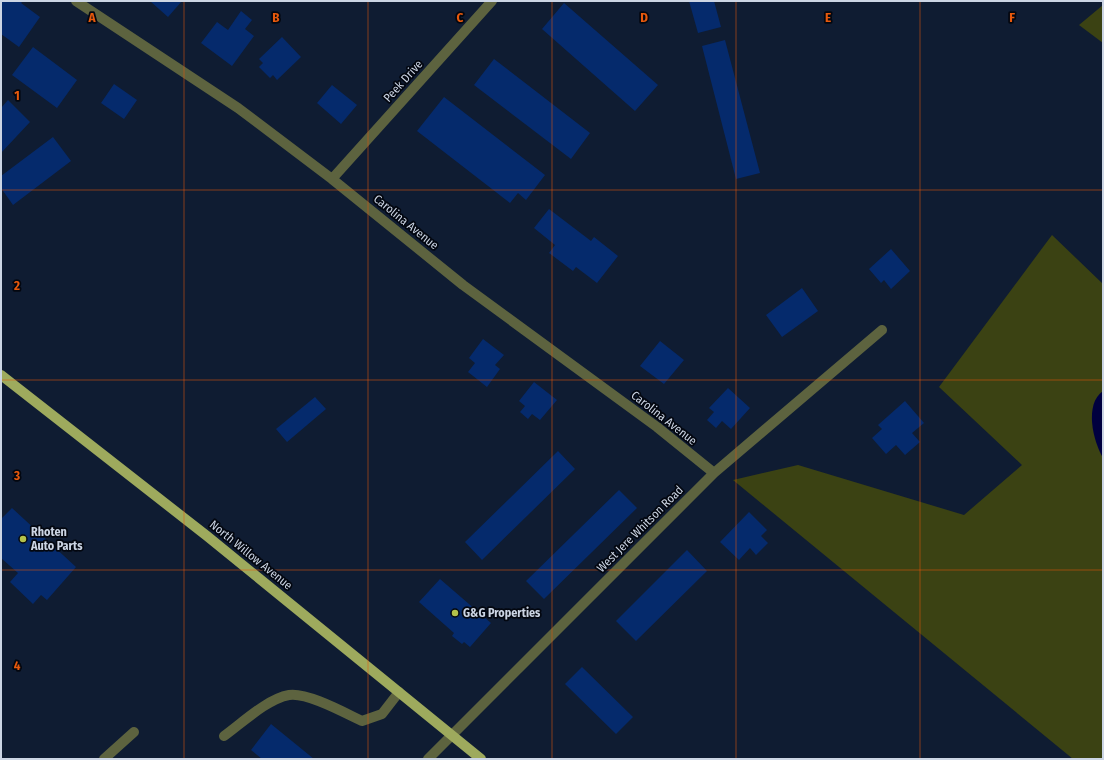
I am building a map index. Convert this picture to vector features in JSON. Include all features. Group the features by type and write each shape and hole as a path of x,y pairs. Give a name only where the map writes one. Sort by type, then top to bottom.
{"main road":[{"name":"North Willow Avenue","path":"1,375 207,536 480,759"}],"street":[{"name":"Carolina Avenue","path":"76,1 238,108 332,179 463,284 656,427 714,473"},
{"name":"Peek Drive","path":"332,179 492,1"},
{"name":"West Jere Whitson Road","path":"428,759 714,473 882,330"},
{"path":"224,736 274,699 291,694 307,697 362,721 382,714 399,692"},
{"path":"104,759 134,732"}],"green space":[{"path":"1103,5 1103,43 1079,25"},
{"path":"1052,235 1103,284 1103,759 1073,759 733,480 798,465 964,515 1022,465 939,387"}],"shaded area":[{"path":"1103,391 1103,458 1096,442 1092,423 1092,413 1097,397"}],"building":[{"path":"1,1 23,1 21,3 40,17 19,47 1,34"},
{"path":"150,1 182,1 168,17"},
{"path":"689,1 714,1 721,27 698,33"},
{"path":"564,3 658,85 635,111 542,29"},
{"path":"241,11 252,20 245,29 254,36 232,66 201,43 217,22 228,30"},
{"path":"282,37 301,57 277,80 273,75 270,78 259,67 263,63 259,59"},
{"path":"725,40 760,173 736,179 702,46"},
{"path":"33,47 77,80 57,108 12,75"},
{"path":"494,59 590,133 571,159 474,85"},
{"path":"114,84 137,100 124,119 101,103"},
{"path":"332,85 357,105 341,124 317,103"},
{"path":"444,97 545,175 526,200 518,193 510,203 417,131"},
{"path":"8,100 30,122 1,153 1,108"},
{"path":"53,137 71,161 13,205 1,188 1,176"},
{"path":"549,209 591,241 594,237 618,256 597,283 576,267 573,271 549,253 555,245 534,228"},
{"path":"891,249 910,271 891,289 884,280 881,283 869,269"},
{"path":"802,288 818,311 782,337 766,315"},
{"path":"483,339 504,355 495,365 500,369 487,387 468,372 475,363 469,358"},
{"path":"660,341 684,360 664,384 640,366"},
{"path":"534,382 557,400 540,420 532,414 528,419 520,412 525,406 519,401"},
{"path":"728,388 750,408 731,429 722,421 716,428 707,420 714,412 709,408"},
{"path":"315,397 326,409 287,442 276,429"},
{"path":"905,401 924,423 912,433 920,442 905,455 896,445 886,454 872,438 882,429 878,425"},
{"path":"558,451 575,469 482,560 465,542"},
{"path":"619,490 637,508 544,599 526,581"},
{"name":"Rhoten Auto Parts","path":"12,508 76,567 47,600 41,595 33,604 10,582 18,573 1,558 1,519"},
{"path":"749,512 767,530 761,536 768,543 756,555 750,548 739,560 720,542"},
{"path":"687,550 707,571 636,641 616,621"},
{"name":"G&G Properties","path":"440,579 491,623 470,647 464,642 462,644 452,636 454,633 419,602"},
{"path":"582,667 633,717 616,734 565,684"},
{"path":"271,724 314,759 262,759 251,750"}],"place":[{"name":"Rhoten Auto Parts","path":"23,539"},
{"name":"G&G Properties","path":"455,613"}]}
